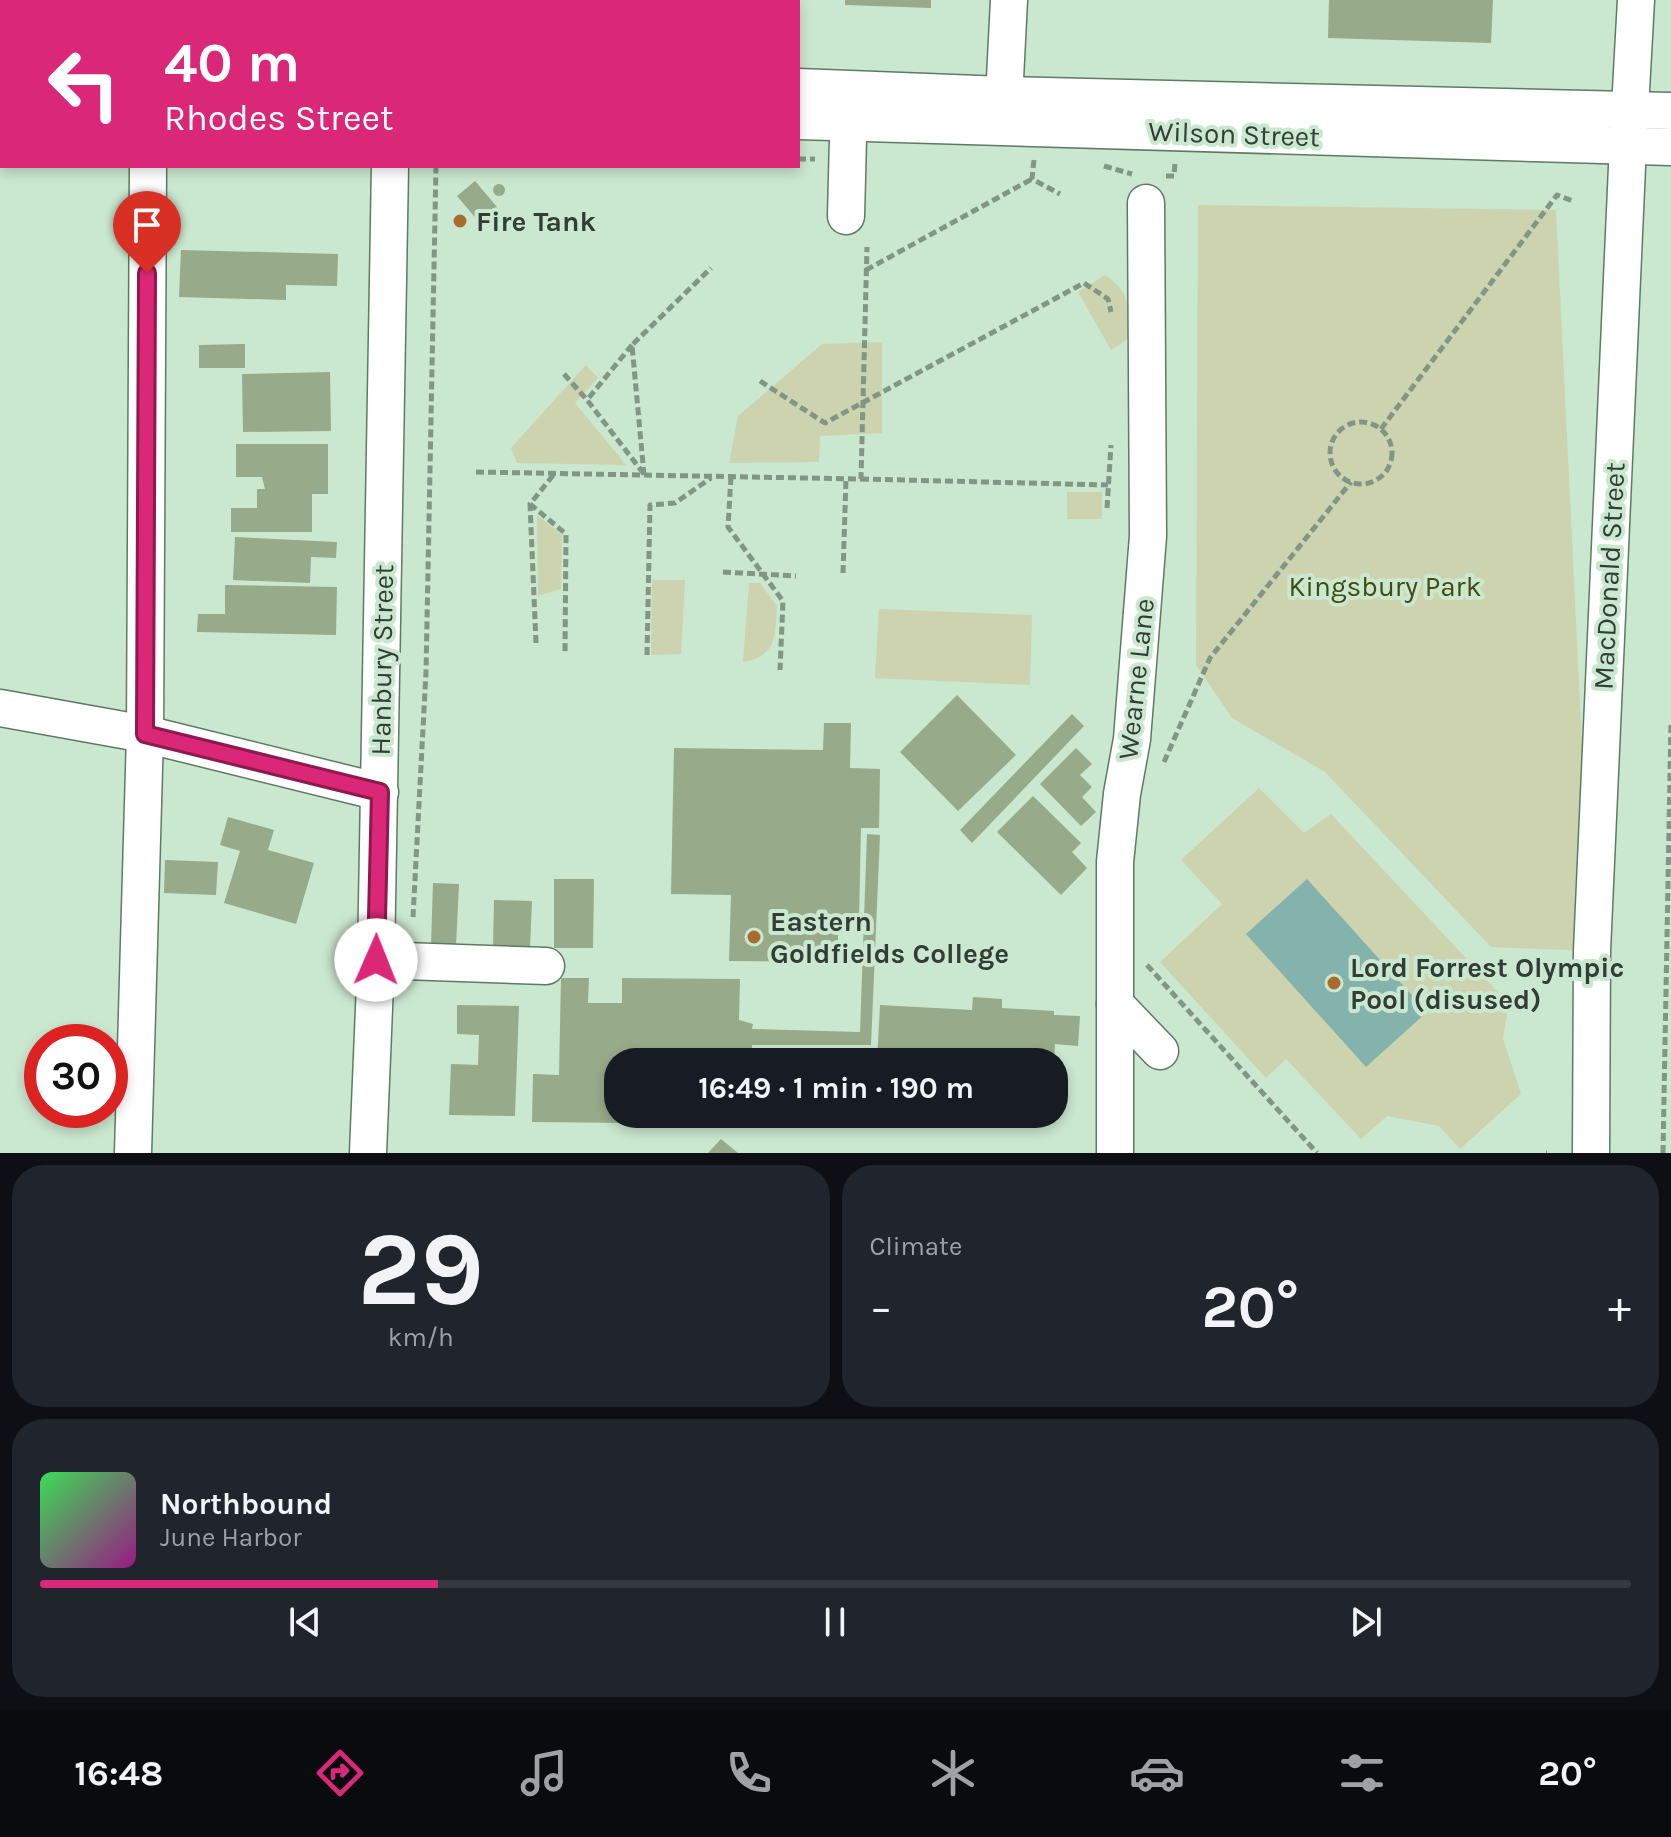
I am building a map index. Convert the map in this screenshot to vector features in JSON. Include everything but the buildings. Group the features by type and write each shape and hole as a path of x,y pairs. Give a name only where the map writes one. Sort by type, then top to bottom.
{"street":[{"path":"1003,112 1009,0"},
{"name":"MacDonald Street","path":"1591,1153 1592,951 1636,0"},
{"name":"Wilson Street","path":"800,88 848,105 1003,112 1629,127 1671,111"},
{"path":"846,216 848,105"},
{"name":"Wilson Street","path":"800,120 848,105"},
{"name":"Wilson Street","path":"1629,127 1671,147"},
{"path":"133,1153 145,734 148,168"},
{"name":"Hanbury Street","path":"368,1153 394,960 380,792 390,168"},
{"name":"Wearne Lane","path":"1115,1153 1115,862 1132,739 1148,536 1146,203"},
{"path":"0,708 145,734 380,792"},
{"path":"394,960 546,966"},
{"path":"1115,1004 1160,1051"}],"path":[{"path":"1032,179 1035,158"},
{"path":"394,960 426,672 436,168"},
{"path":"1032,179 1060,194"},
{"path":"866,270 1032,179"},
{"path":"1381,429 1557,195 1573,201"},
{"path":"861,479 867,247"},
{"path":"587,400 632,345 711,268"},
{"path":"760,381 825,423 1084,283 1108,299 1113,323"},
{"path":"632,345 644,475"},
{"path":"564,374 644,475"},
{"path":"1368,422 1381,429 1390,442 1392,452 1387,471 1370,483 1351,482 1334,469 1331,460 1333,439 1348,425 1368,422"},
{"path":"1107,508 1112,439"},
{"path":"476,472 1108,485"},
{"path":"536,643 530,504 555,473"},
{"path":"647,655 650,505 675,503 713,476"},
{"path":"731,477 728,527 783,601 780,670"},
{"path":"843,573 846,479"},
{"path":"1162,766 1210,658 1351,482"},
{"path":"530,504 566,534 565,654"},
{"path":"723,572 796,576"},
{"path":"1663,1153 1671,721"},
{"path":"1140,956 1317,1153"}],"green space":[{"name":"Kingsbury Park","path":"1198,205 1556,210 1592,951 1491,947 1325,772 1232,718 1196,665"},
{"path":"1105,275 1120,288 1128,310 1128,339 1111,350 1078,292"},
{"path":"882,342 882,433 820,436 819,462 729,463 738,416 822,344"},
{"path":"586,365 598,378 575,403 626,465 517,463 511,448"},
{"path":"1067,492 1102,492 1102,519 1067,519"},
{"path":"537,515 562,535 561,589 538,596"},
{"path":"652,580 685,580 681,654 651,655"},
{"path":"749,583 760,583 777,606 776,626 769,649 763,655 743,662"},
{"path":"879,609 1032,615 1030,685 875,678"},
{"name":"Lord Forrest Olympic Pool (disused)","path":"1259,788 1304,833 1331,814 1509,1004 1503,1038 1521,1094 1460,1149 1439,1126 1387,1116 1361,1139 1286,1059 1266,1078 1160,962 1222,904 1181,860"}],"water":[{"path":"1307,879 1427,1012 1366,1067 1246,934"}],"place":[{"name":"Fire Tank","path":"460,221"},
{"name":"Eastern Goldfields College","path":"754,937"},
{"name":"Lord Forrest Olympic Pool (disused)","path":"1334,983"}],"route":[{"path":"147,273 145,734 380,792 376,960"}]}
